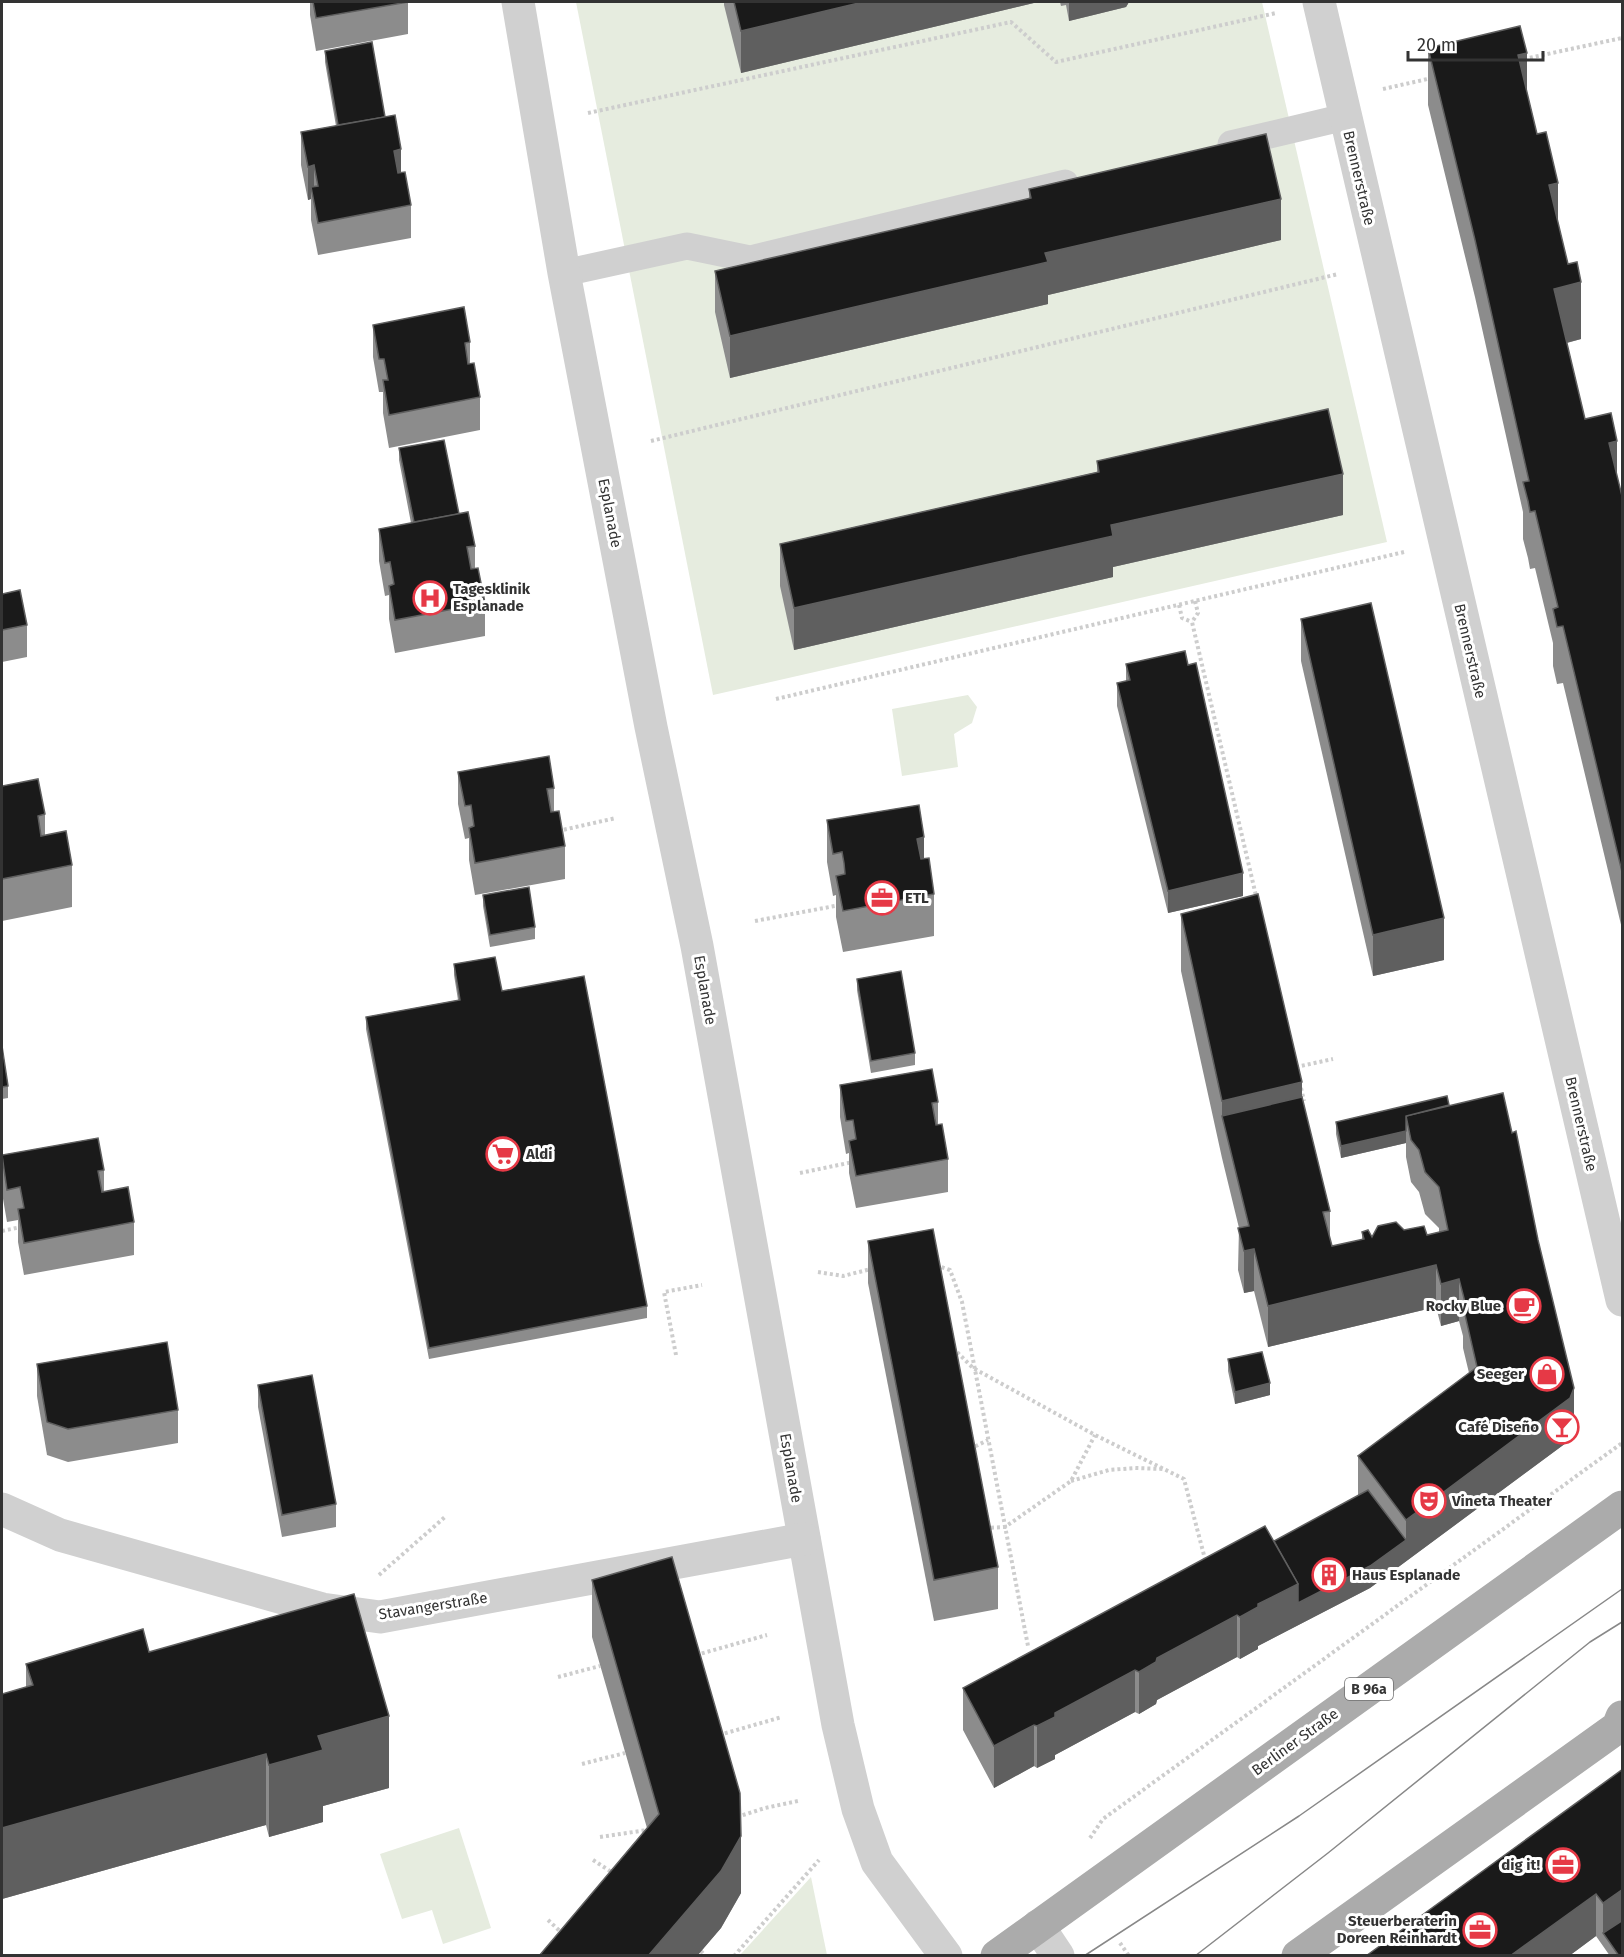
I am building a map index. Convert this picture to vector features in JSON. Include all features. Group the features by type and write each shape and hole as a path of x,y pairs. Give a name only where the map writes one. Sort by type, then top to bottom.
{"main road":[{"name":"Berliner Straße","path":"997,1956 1623,1507"},
{"path":"1298,1956 1620,1722"}],"street":[{"name":"Esplanade","path":"518,2 564,273 651,727 697,946 838,1725 858,1809 877,1862 946,1956"},
{"name":"Brennerstraße","path":"1319,2 1623,1300"},
{"name":"Stavangerstraße","path":"2,1509 72,1538 322,1609 381,1617 804,1539"},
{"path":"1038,1926 1058,1956"}],"lane":[{"path":"1211,148 1345,117"},
{"path":"564,273 687,246 750,259 1084,179"}],"path":[{"path":"588,113 1011,22 1056,62 1276,13"},
{"path":"1520,60 1623,38"},
{"path":"1383,89 1440,76"},
{"path":"651,441 1338,274"},
{"path":"776,699 1404,552"},
{"path":"1195,601 1198,613 1192,622 1258,904"},
{"path":"1179,605 1182,618 1192,622"},
{"path":"549,833 616,818"},
{"path":"755,921 844,904"},
{"path":"1293,1056 1304,1101"},
{"path":"1296,1067 1333,1059"},
{"path":"800,1173 854,1162"},
{"path":"2,1231 21,1227"},
{"path":"933,1263 950,1270 962,1302 1028,1646"},
{"path":"818,1272 843,1276 880,1267"},
{"path":"676,1355 664,1292 702,1285"},
{"path":"946,1341 973,1368 1095,1435 1184,1479 1205,1559"},
{"path":"1071,1481 1095,1435"},
{"path":"967,1451 988,1440"},
{"path":"1084,1845 1103,1819 1623,1443"},
{"path":"982,1528 1005,1527 1071,1481 1109,1470 1166,1469"},
{"path":"375,1578 445,1517"},
{"path":"686,1658 767,1635"},
{"path":"558,1677 600,1666"},
{"path":"717,1736 782,1717"},
{"path":"582,1764 625,1753"},
{"path":"732,1818 798,1801"},
{"path":"600,1837 647,1830"},
{"path":"593,1860 622,1880"},
{"path":"734,1956 819,1860"},
{"path":"548,1920 565,1935"},
{"path":"1120,1943 1129,1956"},
{"path":"701,1951 705,1956"}],"shaded area":[{"path":"576,2 1262,2 1387,542 713,695"},
{"path":"968,695 977,707 972,723 954,734 958,767 902,776 892,709"},
{"path":"459,1828 491,1928 443,1944 432,1910 402,1919 380,1854"},
{"path":"811,1877 827,1955 740,1955"}],"building":[{"path":"313,2 408,2 316,18"},
{"path":"734,2 863,2 741,31"},
{"path":"1520,26 1527,53 1518,55 1537,134 1546,132 1558,183 1549,185 1568,264 1577,262 1581,282 1554,289 1585,419 1611,413 1617,441 1609,443 1623,500 1623,876 1563,626 1557,627 1553,609 1558,607 1535,511 1530,512 1523,482 1529,481 1475,240 1428,48"},
{"path":"372,42 385,117 338,125 325,51"},
{"path":"395,115 401,149 394,151 398,173 405,172 411,205 318,223 311,187 318,186 314,165 308,167 301,132"},
{"path":"1266,134 1281,199 1045,253 1048,262 730,336 715,271 1031,198 1029,189"},
{"path":"464,307 470,342 465,343 468,364 474,363 480,397 389,415 383,380 388,380 384,359 379,359 373,325"},
{"path":"1328,409 1343,474 1111,525 1113,536 794,608 780,544 1099,472 1097,461"},
{"path":"444,440 459,514 414,522 399,448"},
{"path":"468,512 475,546 467,547 471,569 478,568 485,603 395,620 389,586 394,584 390,562 385,563 379,529"},
{"path":"20,590 27,625 2,630 2,594"},
{"path":"1371,603 1444,918 1373,935 1301,619"},
{"path":"1185,651 1188,665 1196,663 1243,873 1168,891 1117,683 1130,680 1126,664"},
{"path":"549,756 554,788 547,789 551,812 559,811 565,846 475,863 469,828 474,826 471,805 465,806 458,772"},
{"path":"38,779 45,814 38,816 41,836 66,831 72,865 2,879 2,786"},
{"path":"919,805 924,837 917,839 921,859 929,858 934,894 843,911 836,876 845,874 844,863 842,852 833,854 827,820"},
{"path":"529,887 535,927 490,935 483,895"},
{"path":"1258,894 1302,1082 1222,1101 1181,914"},
{"name":"Aldi","path":"495,957 502,991 584,976 647,1306 429,1348 366,1017 460,1000 454,964"},
{"path":"901,971 915,1053 871,1061 857,979"},
{"path":"2,1046 8,1086 2,1087"},
{"path":"932,1069 938,1102 932,1103 936,1125 942,1124 948,1159 856,1176 849,1141 856,1139 853,1120 846,1121 840,1085"},
{"path":"1503,1093 1512,1133 1516,1131 1538,1240 1574,1388 1570,1398 1406,1520 1358,1456 1477,1367 1459,1279 1441,1284 1436,1265 1268,1306 1254,1249 1244,1251 1238,1228 1249,1226 1222,1116 1302,1097 1330,1211 1323,1212 1332,1246 1364,1239 1362,1232 1368,1230 1372,1237 1378,1226 1396,1222 1404,1230 1424,1226 1427,1235 1448,1230 1439,1187 1425,1172 1419,1150 1411,1140 1406,1116"},
{"path":"1447,1096 1449,1105 1406,1116 1406,1131 1341,1146 1336,1122"},
{"path":"98,1138 104,1170 98,1171 102,1192 128,1187 134,1222 24,1243 18,1209 24,1208 20,1187 7,1190 2,1155"},
{"path":"933,1229 998,1567 934,1580 868,1241"},
{"path":"167,1342 178,1410 68,1429 47,1422 37,1364"},
{"path":"1262,1352 1270,1383 1235,1392 1228,1359"},
{"path":"312,1375 336,1504 282,1515 258,1385"},
{"path":"1368,1490 1406,1540 1370,1566 1298,1603 1298,1584 1274,1541"},
{"path":"1265,1526 1298,1584 1258,1604 1258,1607 1240,1617 1237,1615 1157,1658 1156,1662 1139,1672 1135,1670 1055,1713 1055,1717 994,1746 963,1688"},
{"path":"672,1557 740,1793 741,1836 721,1871 648,1956 539,1956 659,1814 592,1580"},
{"path":"354,1594 389,1716 318,1736 323,1750 269,1765 266,1754 2,1828 2,1694 33,1685 26,1664 143,1629 149,1652"},
{"path":"1623,1769 1623,1889 1603,1903 1596,1894 1510,1956 1366,1956"},
{"path":"1623,1920 1623,1956 1619,1956 1603,1933"}],"tram line":[{"path":"1084,1956 1299,1816 1622,1589"},
{"path":"1195,1956 1328,1853 1590,1642 1622,1622"}],"place":[{"name":"Tagesklinik Esplanade","path":"430,598"},
{"name":"ETL","path":"882,898"},
{"name":"Aldi","path":"503,1154"},
{"name":"Rocky Blue","path":"1524,1306"},
{"name":"Seeger","path":"1547,1374"},
{"name":"Café Diseño","path":"1562,1427"},
{"name":"Vineta Theater","path":"1429,1501"},
{"name":"Haus Esplanade","path":"1329,1575"},
{"name":"dig it!","path":"1563,1865"},
{"name":"Steuerberaterin Doreen Reinhardt","path":"1480,1930"}]}
